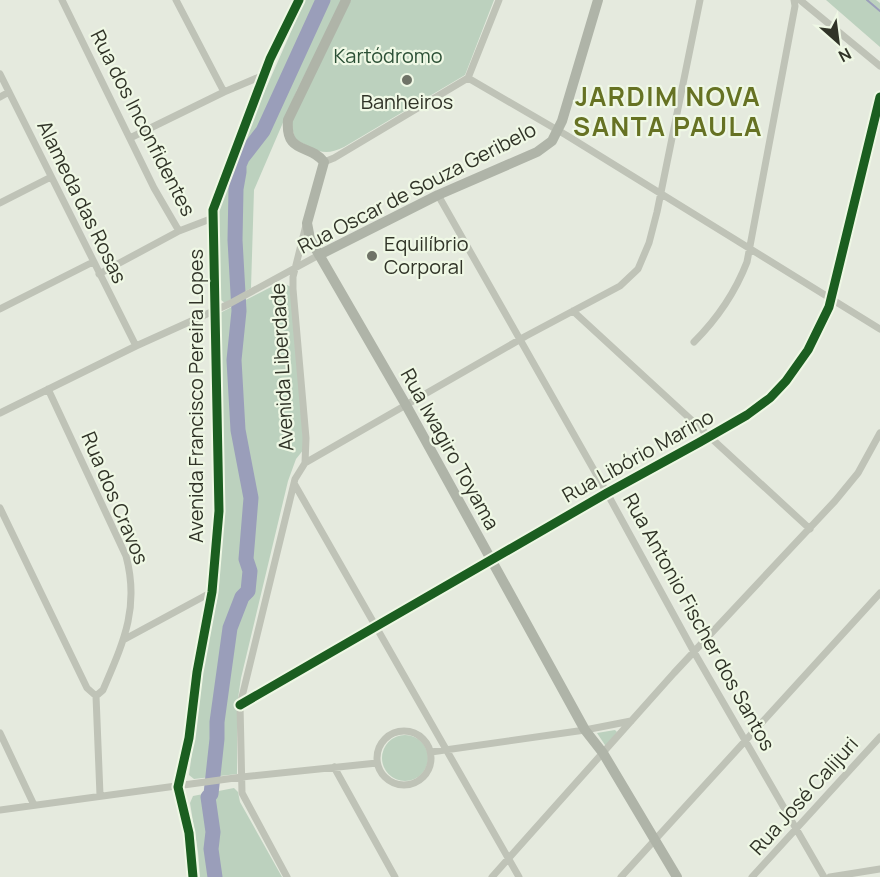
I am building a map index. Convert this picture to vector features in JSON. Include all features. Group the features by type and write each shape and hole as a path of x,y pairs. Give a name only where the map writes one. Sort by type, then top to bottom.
{"street":[{"name":"Rua dos Inconfidentes","path":"62,0 154,188 178,231 213,218"},
{"path":"176,0 224,92"},
{"name":"Avenida Francisco Pereira Lopes","path":"193,877 189,833 178,787 189,738 197,672 212,592 219,511 213,218 216,198 264,75 299,0"},
{"path":"346,0 288,120 289,139 297,147 316,155 324,162 468,78 499,0"},
{"name":"Rua Oscar de Souza Geribelo","path":"0,413 136,346 229,304 319,255 438,195 537,152 552,141 559,131 598,0"},
{"path":"305,463 521,339 626,282 638,269 649,243 661,194 700,0"},
{"path":"694,342 716,319 742,275 795,6 794,0"},
{"path":"800,0 880,66"},
{"name":"Alameda das Rosas","path":"0,74 136,346"},
{"path":"130,138 264,75"},
{"path":"468,78 559,131 880,329"},
{"path":"0,97 9,92"},
{"name":"Rua Libório Marino","path":"240,705 762,405 786,381 808,350 825,316 880,97"},
{"name":"Avenida Liberdade","path":"287,877 242,793 240,705 295,479 305,463 305,418 293,290 295,270 324,162"},
{"path":"0,203 51,177"},
{"name":"Rua Antonio Fischer dos Santos","path":"438,195 521,339 694,652 824,877"},
{"name":"Rua Iwagiro Toyama","path":"307,223 310,239 406,405 585,730 603,753 677,877"},
{"path":"99,274 178,231"},
{"path":"0,309 93,262"},
{"path":"573,311 810,529"},
{"name":"Rua dos Cravos","path":"48,389 126,556 131,574 132,606 125,639 103,690 96,696"},
{"path":"492,877 694,652 854,479 880,433"},
{"path":"295,485 519,877"},
{"path":"0,507 87,688 96,696 100,795"},
{"path":"125,639 212,592"},
{"path":"621,877 880,593"},
{"path":"431,752 632,721"},
{"path":"399,731 409,731 419,735 427,742 431,752 431,763 427,773 420,781 410,785 399,785 389,781 381,773 377,763 377,753 381,743 389,735 399,731"},
{"path":"0,733 34,804"},
{"name":"Rua José Calijuri","path":"752,877 880,736"},
{"path":"0,810 242,777 377,763"},
{"path":"334,767 395,877"},
{"path":"830,877 880,869"}],"green space":[{"path":"305,0 343,0 297,90 254,190 251,288 225,303 221,300 218,291 218,216 226,182"},
{"name":"Kartódromo","path":"351,0 494,0 465,75 344,147 324,152 295,139 291,123"},
{"path":"826,0 876,0 880,3 880,47"},
{"path":"273,286 291,287 304,449 296,459 288,481 241,678 237,705 237,774 194,779 189,775 208,633 219,585 222,513 220,313"},
{"path":"615,730 617,732 607,745 597,733"},
{"path":"405,735 421,742 428,758 421,774 405,781 389,774 382,758 389,742"},
{"path":"234,788 282,877 200,877 190,803 193,796"}],"waterway":[{"path":"215,877 211,849 213,832 208,797 211,794 217,722 230,628 242,597 248,591 250,571 246,559 251,498 238,430 234,360 239,311 235,240 236,189 242,158 263,131 323,0"},
{"path":"867,0 880,11"}],"cycle path":[{"path":"193,877 189,833 178,787 189,738 197,672 212,592 219,511 213,210 270,59 299,0"},
{"path":"240,705 607,493 747,415 770,398 786,381 808,350 829,307 880,97"}],"place":[{"name":"Banheiros","path":"407,80"},
{"name":"Equilíbrio Corporal","path":"372,256"}],"district":[{"name":"JARDIM NOVA SANTA PAULA","path":"668,112"}]}
